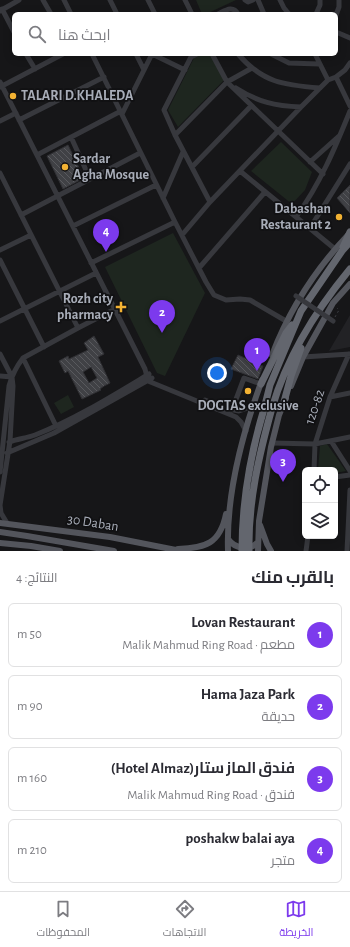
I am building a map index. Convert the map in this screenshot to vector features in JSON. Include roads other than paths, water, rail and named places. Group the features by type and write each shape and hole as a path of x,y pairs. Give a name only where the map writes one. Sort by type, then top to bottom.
{"highway":[{"path":"261,384 286,333 350,232"},
{"path":"338,250 350,242"},
{"path":"250,551 250,518 259,455 272,408 284,374 311,323 333,289 350,269"},
{"path":"342,278 350,275"},
{"path":"242,551 248,476 256,436 270,385 301,311"},
{"path":"284,402 294,366 311,323"}],"main road":[{"path":"171,549 200,547 206,545 215,538 222,529 253,406 286,321 303,291 338,250"},
{"path":"258,551 259,521 272,443 284,402 304,358 333,303 350,284"},
{"path":"228,551 229,511 235,476"},
{"path":"259,521 267,544 272,551"},
{"name":"30 Daban","path":"0,522 110,537 181,551"},
{"name":"30 Daban","path":"0,532 114,551"},
{"path":"228,539 234,545 244,548 254,546 258,542"},
{"path":"0,543 60,551"}],"street":[{"path":"12,29 1,10 9,2 19,0"},
{"path":"43,0 50,12"},
{"path":"64,0 70,12"},
{"path":"110,0 116,12"},
{"path":"148,0 154,12"},
{"path":"185,0 191,12"},
{"path":"245,0 248,2 253,0"},
{"path":"258,0 263,12"},
{"path":"280,0 287,12"},
{"path":"317,12 320,5 320,0"},
{"path":"337,12 340,0"},
{"path":"222,12 232,8 237,12"},
{"path":"338,33 350,38"},
{"path":"27,56 34,69"},
{"path":"59,56 1,85 145,370 149,377 157,381 232,410 242,411 253,406"},
{"path":"93,56 156,185 214,295 226,300 250,300 286,321"},
{"path":"137,56 144,70"},
{"path":"37,155 121,112 151,56"},
{"path":"156,56 185,70"},
{"path":"193,56 191,57 164,110 183,152 210,202"},
{"path":"213,56 227,82 323,174"},
{"path":"240,56 252,68 274,81 320,88"},
{"path":"275,56 290,63 319,64"},
{"path":"315,56 328,80"},
{"path":"182,235 210,202 279,132 301,107 328,80 336,77 345,70 350,63"},
{"path":"175,135 227,82 252,68"},
{"path":"19,120 104,77"},
{"path":"336,77 350,106"},
{"path":"227,82 249,96 264,102 283,106 301,107"},
{"path":"192,167 251,106"},
{"path":"296,217 323,174 350,111"},
{"path":"0,121 16,113"},
{"path":"310,162 341,134"},
{"path":"71,137 90,179"},
{"path":"164,198 183,152"},
{"path":"21,214 140,153"},
{"path":"310,228 350,164"},
{"path":"240,171 338,250"},
{"path":"0,173 78,328"},
{"path":"73,226 156,185"},
{"path":"199,268 265,192"},
{"path":"91,263 175,222"},
{"path":"0,250 31,235"},
{"path":"0,260 44,347"},
{"path":"0,321 96,273"},
{"path":"296,296 333,320"},
{"path":"0,472 9,386 17,365 23,358 115,310"},
{"path":"0,354 12,377 14,386 9,453 0,505 3,517 7,523"},
{"path":"304,358 350,354"},
{"name":"120-82","path":"314,467 316,444 330,397 350,354"},
{"path":"23,358 56,426"},
{"path":"0,376 12,377"},
{"path":"4,443 35,435 56,426 149,377"},
{"path":"149,377 233,415 238,418 246,431"},
{"path":"2,454 9,453 54,433 149,377"},
{"path":"232,410 244,378 261,384"},
{"path":"330,397 350,393"},
{"path":"272,443 316,444 350,437"},
{"path":"331,441 350,471"},
{"path":"338,477 350,475"},
{"path":"347,551 349,545 350,490"},
{"path":"306,551 308,539"}],"place":[{"name":"TALARI D.KHALEDA","path":"13,96"},
{"name":"Sardar Agha Mosque","path":"65,167"},
{"name":"Dabashan Restaurant 2","path":"339,217"},
{"name":"poshakw balai aya","path":"106,252"},
{"name":"Rozh city pharmacy","path":"121,307"},
{"name":"Hama Jaza Park","path":"162,333"},
{"name":"Lovan Restaurant","path":"257,371"},
{"name":"DOGTAS exclusive","path":"248,391"},
{"name":"فندق الماز ستار(Hotel Almaz)","path":"283,482"}]}
